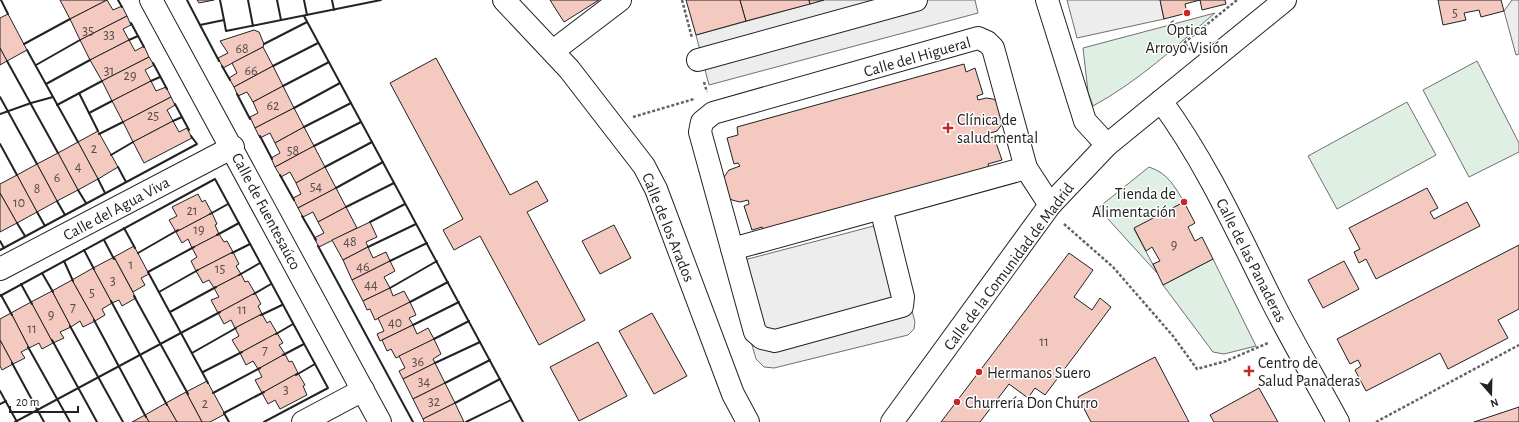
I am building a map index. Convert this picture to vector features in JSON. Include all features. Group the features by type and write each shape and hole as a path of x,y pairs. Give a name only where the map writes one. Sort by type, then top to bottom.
{"street":[{"name":"Calle de Fuentesaúco","path":"151,0 380,422"},
{"name":"Calle de los Arados","path":"504,0 569,69 644,166 656,189 733,394 748,422"},
{"path":"553,51 620,0"},
{"path":"698,60 916,0"},
{"path":"1046,0 1085,121 1107,145"},
{"name":"Calle de la Comunidad de Madrid","path":"892,422 1048,207 1107,145 1285,0"},
{"name":"Calle del Higueral","path":"881,208 902,297 902,306 775,341 762,338 755,332 700,132 702,122 713,113 978,38 987,42 994,48 1026,168 1048,207"},
{"name":"Calle de las Panaderas","path":"1161,101 1181,128 1204,166 1288,331 1338,422"},
{"name":"Calle del Agua Viva","path":"0,269 232,147"},
{"path":"732,249 1026,168"},
{"path":"303,422 363,390"}],"path":[{"path":"682,0 707,95"},
{"path":"1205,65 1184,43 1237,0"},
{"path":"611,123 700,97"},
{"path":"1048,207 1113,267 1173,336 1197,369 1226,361 1263,346 1288,331"},
{"path":"1376,422 1519,345"}],"green space":[{"path":"1215,13 1142,74 1126,86 1093,106 1088,92 1083,48"},
{"path":"1477,61 1519,143 1519,152 1469,177 1423,90"},
{"path":"1407,102 1436,155 1337,209 1308,156"},
{"path":"1149,167 1161,173 1170,181 1184,202 1134,229 1158,274 1098,208"},
{"path":"1213,259 1256,346 1224,354 1213,352 1163,285"}],"shaded area":[{"path":"824,0 975,0 978,13 709,85 696,35"},
{"path":"1067,0 1160,0 1164,19 1077,38"},
{"path":"1512,0 1519,0 1519,54 1516,55 1504,11"},
{"path":"889,222 915,322 914,329 908,335 774,368 764,367 756,359 729,264"}],"building":[{"path":"60,0 107,0 70,19"},
{"path":"107,0 113,10 122,6 127,16 80,40 70,19"},
{"path":"197,0 214,0 199,3"},
{"path":"550,0 599,0 564,22"},
{"path":"686,0 740,0 746,21 696,35"},
{"path":"740,0 809,0 810,4 746,21"},
{"path":"809,0 824,0 810,4"},
{"path":"1160,0 1200,0 1185,4 1187,13 1164,19"},
{"path":"1200,0 1225,0 1226,4 1202,10"},
{"path":"1438,0 1501,0 1504,11 1481,17 1479,10 1464,13 1466,20 1443,25"},
{"path":"8,14 27,50 7,61 0,48 0,18"},
{"path":"127,16 131,25 123,29 129,40 90,60 80,40"},
{"path":"254,30 259,32 264,44 263,47 223,68 218,58 228,53 220,41"},
{"path":"129,40 135,51 144,46 149,57 102,81 90,60"},
{"path":"263,47 273,66 234,87 229,78 237,73 232,63"},
{"path":"0,48 7,61 0,65"},
{"path":"149,57 154,65 145,70 151,81 112,101 102,81"},
{"path":"436,58 510,195 537,181 548,201 527,212 585,320 539,345 480,236 454,250 443,230 463,219 390,83"},
{"path":"964,64 966,72 975,68 983,94 977,96 978,100 986,98 993,99 1001,104 1003,123 997,131 987,134 988,138 994,137 1002,160 988,164 990,172 765,233 762,227 752,230 744,206 749,204 748,200 740,202 732,200 726,196 722,185 724,177 729,170 740,166 738,163 734,164 727,138 738,135 737,127"},
{"path":"273,66 283,86 253,102 247,92 238,96 234,87"},
{"path":"151,81 156,91 166,87 171,97 123,122 112,101"},
{"path":"283,86 294,108 255,128 250,117 258,113 253,102"},
{"path":"171,97 175,105 167,110 173,121 133,142 123,122"},
{"path":"294,108 304,127 275,143 270,133 260,138 255,128"},
{"path":"173,121 179,132 187,128 192,138 144,163 133,142"},
{"path":"304,127 314,146 275,167 271,158 280,153 275,143"},
{"path":"98,131 118,167 98,179 78,142"},
{"path":"78,142 98,179 78,190 58,153"},
{"path":"314,146 325,167 296,183 290,172 281,177 275,167"},
{"path":"58,153 78,190 57,201 37,164"},
{"path":"37,164 57,201 37,212 17,175"},
{"path":"325,167 336,188 298,208 293,198 301,194 296,183"},
{"path":"17,175 37,212 17,223 0,193 0,184"},
{"path":"336,188 346,207 318,222 313,212 303,217 298,208"},
{"path":"1427,188 1438,208 1430,212 1434,219 1467,202 1480,226 1376,279 1366,259 1359,263 1354,252 1360,249 1349,228"},
{"path":"0,193 17,223 0,232"},
{"path":"198,194 202,202 205,200 212,213 176,232 169,220 177,216 172,207"},
{"path":"1184,202 1195,223 1188,227 1195,241 1202,237 1213,259 1163,285 1153,264 1160,261 1152,247 1146,251 1134,228"},
{"path":"346,207 357,228 319,247 314,238 324,233 318,222"},
{"path":"212,213 217,224 215,225 219,234 192,248 188,239 182,243 176,232"},
{"path":"370,222 377,237 366,242 368,247 343,260 332,240"},
{"path":"614,225 631,258 600,274 582,241"},
{"path":"219,234 224,242 227,241 233,252 196,271 191,261 197,257 192,248"},
{"path":"1519,245 1519,309 1498,320 1508,338 1448,369 1440,353 1366,391 1355,370 1361,366 1358,360 1350,364 1337,339"},
{"path":"134,246 149,274 141,278 145,285 133,292 114,257"},
{"path":"368,247 373,258 386,252 390,261 352,280 343,260"},
{"path":"233,252 239,264 236,266 241,274 214,288 209,280 203,283 196,271"},
{"path":"1069,253 1093,270 1074,297 1092,310 1100,298 1111,307 1045,395 1035,388 1028,398 1009,384 980,422 941,422"},
{"path":"114,257 136,298 122,306 119,300 112,303 93,268"},
{"path":"390,261 395,271 384,277 390,288 363,301 352,280"},
{"path":"1344,261 1359,289 1323,308 1308,280"},
{"path":"93,268 112,303 102,309 105,315 95,321 72,280"},
{"path":"241,274 245,282 248,281 255,293 218,313 211,300 219,297 214,288"},
{"path":"72,280 95,321 83,327 80,321 71,327 52,291"},
{"path":"390,288 393,296 404,291 410,302 375,320 370,309 367,310 363,301"},
{"path":"52,291 71,327 60,332 64,338 53,343 31,302"},
{"path":"255,293 261,304 258,306 262,314 235,328 231,320 224,324 218,313"},
{"path":"31,302 53,343 42,349 39,343 29,348 11,313"},
{"path":"410,302 416,315 409,318 413,325 380,341 377,334 384,331 378,318"},
{"path":"11,313 29,348 21,352 25,358 13,364 0,340 0,319"},
{"path":"652,313 687,376 654,394 619,331"},
{"path":"262,314 267,323 270,321 277,333 240,353 232,340 239,336 235,328"},
{"path":"413,325 417,334 428,328 434,339 396,358 391,349 387,351 382,340"},
{"path":"277,333 283,343 279,345 285,354 258,369 253,361 246,365 240,353"},
{"path":"434,339 441,354 433,359 435,363 403,379 399,371 405,368 399,356"},
{"path":"0,340 13,364 2,370 0,366"},
{"path":"598,342 627,396 579,421 550,367"},
{"path":"285,354 289,362 292,361 298,373 262,393 255,380 262,377 258,369"},
{"path":"1155,357 1189,422 1091,422 1078,397"},
{"path":"435,363 445,383 413,399 403,379"},
{"path":"298,373 305,385 303,386 307,395 280,409 275,400 268,404 262,393"},
{"path":"207,381 225,414 210,422 202,422 186,392"},
{"path":"445,383 455,403 423,419 413,399"},
{"path":"1259,388 1278,422 1214,422 1210,415"},
{"path":"186,392 202,422 177,422 166,403"},
{"path":"166,403 177,422 149,422 145,415"},
{"path":"455,403 464,422 424,422 423,419"},
{"path":"1519,407 1519,422 1474,422"},
{"path":"145,415 149,422 132,422"}],"wall":[{"path":"1,0 8,14"},
{"path":"118,0 122,7"},
{"path":"187,0 200,25 224,20 226,31 381,0"},
{"path":"220,0 224,20"},
{"path":"248,0 253,26"},
{"path":"277,0 281,20"},
{"path":"304,0 307,15"},
{"path":"332,0 334,10"},
{"path":"304,16 523,422"},
{"path":"24,44 70,19"},
{"path":"264,44 307,22"},
{"path":"131,23 144,47"},
{"path":"200,25 219,61"},
{"path":"129,40 138,36"},
{"path":"36,65 80,40"},
{"path":"273,66 318,43"},
{"path":"27,50 78,142"},
{"path":"46,84 90,60"},
{"path":"7,61 58,153"},
{"path":"283,86 329,62"},
{"path":"153,63 167,89"},
{"path":"222,66 230,80"},
{"path":"151,81 160,77"},
{"path":"57,105 102,81"},
{"path":"294,108 340,83"},
{"path":"79,93 98,131"},
{"path":"237,94 250,119"},
{"path":"0,97 37,164"},
{"path":"0,114 53,97"},
{"path":"89,113 112,101"},
{"path":"304,127 351,103"},
{"path":"175,104 189,130"},
{"path":"173,121 182,117"},
{"path":"99,134 123,122"},
{"path":"314,146 361,122"},
{"path":"0,250 197,144 191,136"},
{"path":"260,136 272,159"},
{"path":"111,155 133,142"},
{"path":"325,167 372,142"},
{"path":"0,144 17,175"},
{"path":"336,188 383,162"},
{"path":"118,167 126,182"},
{"path":"280,175 294,200"},
{"path":"98,179 105,193"},
{"path":"0,296 215,179 328,388 264,422"},
{"path":"346,207 394,183"},
{"path":"78,190 86,203"},
{"path":"57,201 65,215"},
{"path":"210,214 228,204"},
{"path":"370,222 405,204"},
{"path":"37,212 45,226"},
{"path":"302,216 316,240"},
{"path":"17,223 25,236"},
{"path":"217,235 239,223"},
{"path":"368,247 416,224"},
{"path":"124,228 135,248"},
{"path":"138,253 178,230"},
{"path":"104,240 114,259"},
{"path":"0,241 4,248"},
{"path":"390,261 427,243"},
{"path":"232,253 250,244"},
{"path":"318,246 413,422"},
{"path":"148,272 194,247"},
{"path":"84,250 94,269"},
{"path":"64,261 73,281"},
{"path":"390,288 437,261"},
{"path":"239,275 260,263"},
{"path":"159,292 198,270"},
{"path":"148,272 208,383"},
{"path":"42,273 53,292"},
{"path":"410,302 448,282"},
{"path":"21,284 32,304"},
{"path":"254,294 271,284"},
{"path":"170,312 216,287"},
{"path":"1,295 12,315"},
{"path":"134,296 188,394"},
{"path":"111,301 167,405"},
{"path":"413,325 459,302"},
{"path":"261,315 282,305"},
{"path":"15,422 220,312"},
{"path":"94,320 146,417"},
{"path":"434,339 469,321"},
{"path":"276,334 293,324"},
{"path":"70,326 123,422"},
{"path":"192,353 236,328"},
{"path":"52,340 97,422"},
{"path":"435,363 480,342"},
{"path":"283,355 304,344"},
{"path":"28,347 70,422"},
{"path":"203,372 242,352"},
{"path":"445,383 490,360"},
{"path":"12,363 44,422"},
{"path":"296,375 315,364"},
{"path":"213,393 260,368"},
{"path":"455,403 500,379"},
{"path":"0,391 17,422"},
{"path":"224,413 264,392"},
{"path":"466,422 511,400"},
{"path":"0,404 6,401"},
{"path":"224,413 229,422"}],"place":[{"name":"Óptica Arroyo Visión","path":"1187,13"},
{"name":"Clínica de salud mental","path":"948,128"},
{"name":"Tienda de Alimentación","path":"1184,202"},
{"name":"Centro de Salud Panaderas","path":"1249,371"},
{"name":"Hermanos Suero","path":"979,372"},
{"name":"Churrería Don Churro","path":"957,402"}]}
